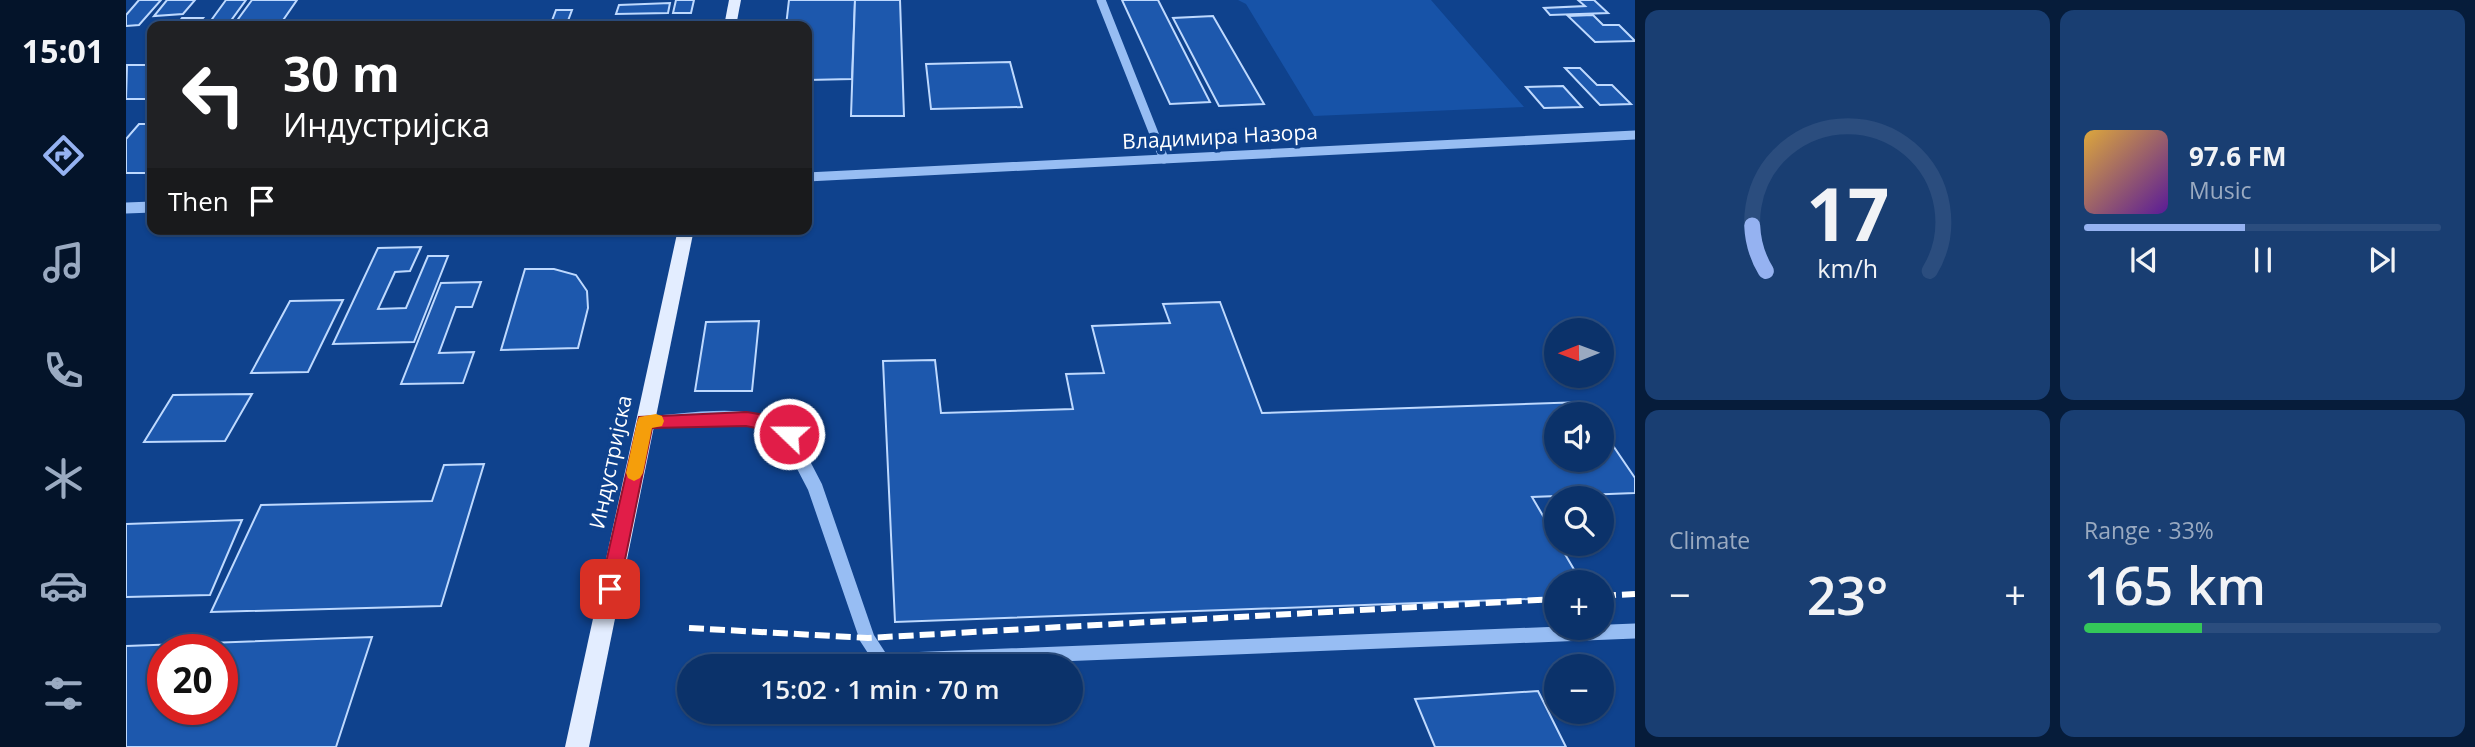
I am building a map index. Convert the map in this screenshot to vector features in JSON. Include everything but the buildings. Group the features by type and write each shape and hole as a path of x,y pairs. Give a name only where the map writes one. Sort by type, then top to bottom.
{"main road":[{"path":"731,21 735,0"},
{"name":"Индустријска","path":"577,747 685,235"}],"street":[{"path":"1101,0 1164,159"},
{"name":"Владимира Назора","path":"812,177 1635,135"},
{"path":"126,208 147,207"},
{"path":"645,422 746,419 775,425 789,434 799,449 815,490 867,638 882,661 1635,631"}],"shaded area":[{"path":"1238,0 1431,0 1524,107 1314,116 1246,4"}],"railway":[{"path":"1614,595 1635,594"},
{"path":"689,628 868,638 1544,600"}],"slow traffic":[{"path":"634,473 645,422 656,421"}],"route":[{"path":"610,589 645,422 746,419 775,425 789,434"}]}
